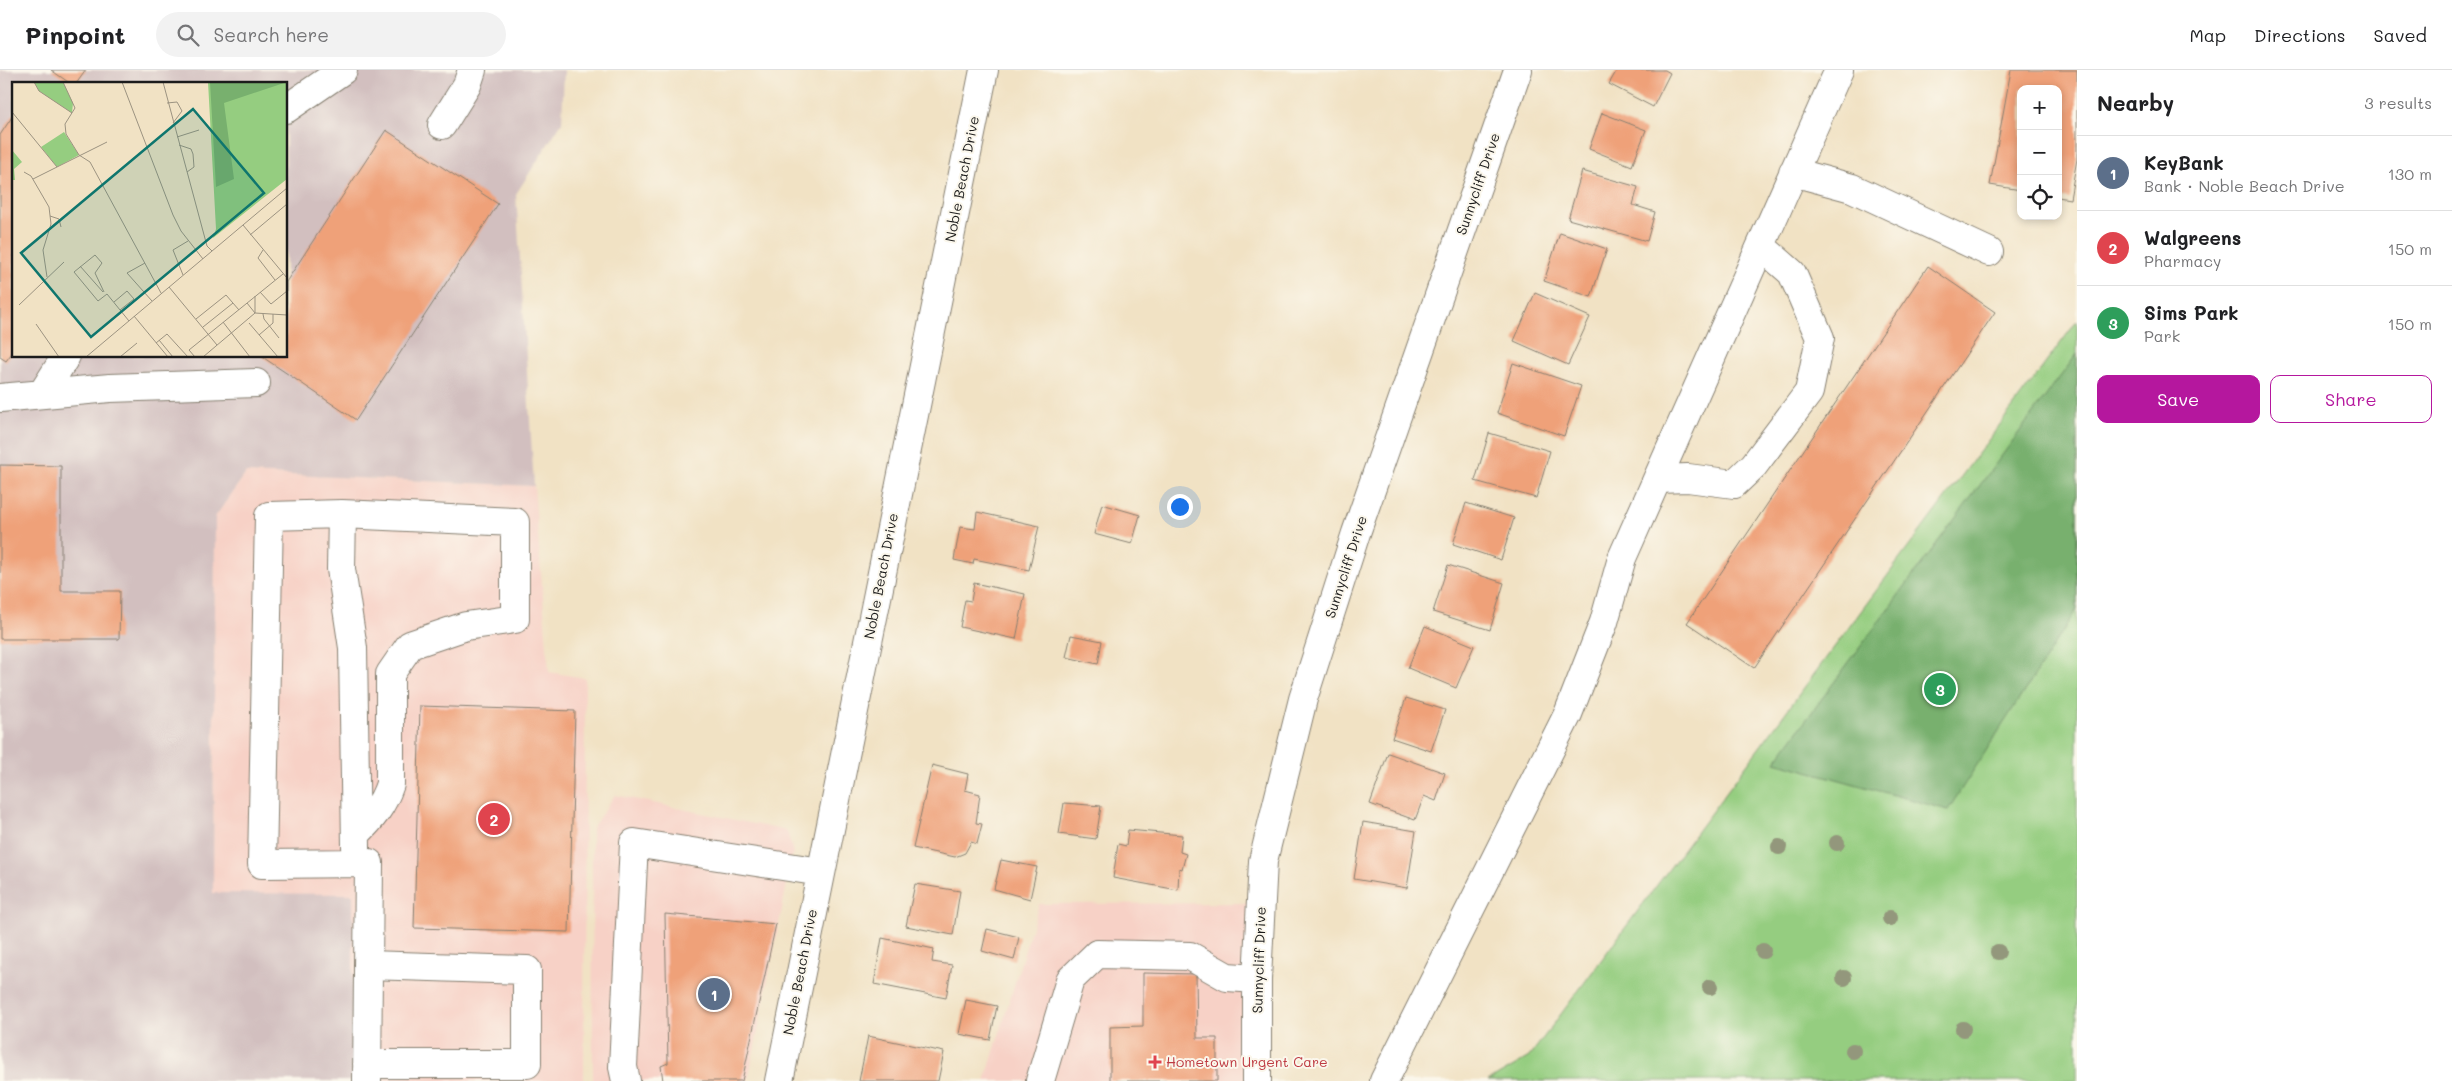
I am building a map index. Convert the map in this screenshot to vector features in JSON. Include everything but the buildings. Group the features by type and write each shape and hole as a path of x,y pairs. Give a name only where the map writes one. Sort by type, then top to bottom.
{"street":[{"path":"288,108 343,70"},
{"path":"442,125 467,85 472,70"},
{"name":"Noble Beach Drive","path":"778,1081 984,70"},
{"name":"Sunnycliff Drive","path":"1257,1081 1257,980 1263,860 1303,699 1356,532 1518,70"},
{"path":"1384,1081 1568,714 1604,622 1622,558 1839,70"},
{"path":"1793,172 1852,188 1989,252"},
{"path":"1658,479 1688,478 1734,484 1754,465 1808,392 1820,338 1792,273 1760,246"},
{"path":"42,394 65,358"},
{"path":"0,398 110,388 256,383"},
{"path":"342,514 341,569 353,648 356,864"},
{"path":"356,834 373,819 385,800 390,784 390,674 410,645 466,626 515,619 514,522 342,514 269,516 262,864 369,863 368,965 367,1073 527,1064 528,970 368,965"},
{"path":"626,1081 624,1067 634,843 821,872"},
{"path":"1040,1081 1070,980 1097,954 1190,956 1226,978 1257,980"}],"shaded area":[{"path":"0,70 564,70 562,122 516,194 534,486 246,473 215,517 213,893 353,894 353,1081 0,1081"},
{"path":"246,473 534,486 549,672 585,678 584,1081 351,1081 213,893 215,517"},
{"path":"615,795 787,831 793,853 748,1081 593,1081 592,828"},
{"path":"1261,903 1257,1081 985,1081 1039,904"}],"green space":[{"path":"2077,321 2077,1081 1488,1081 1529,1057"},
{"path":"2077,354 2077,609 1948,810 1775,762"}],"place":[{"name":"Sims Park","path":"1940,689"},
{"name":"Walgreens","path":"494,819"},
{"name":"KeyBank","path":"714,994"},
{"name":"Hometown Urgent Care","path":"1155,1062"}]}
